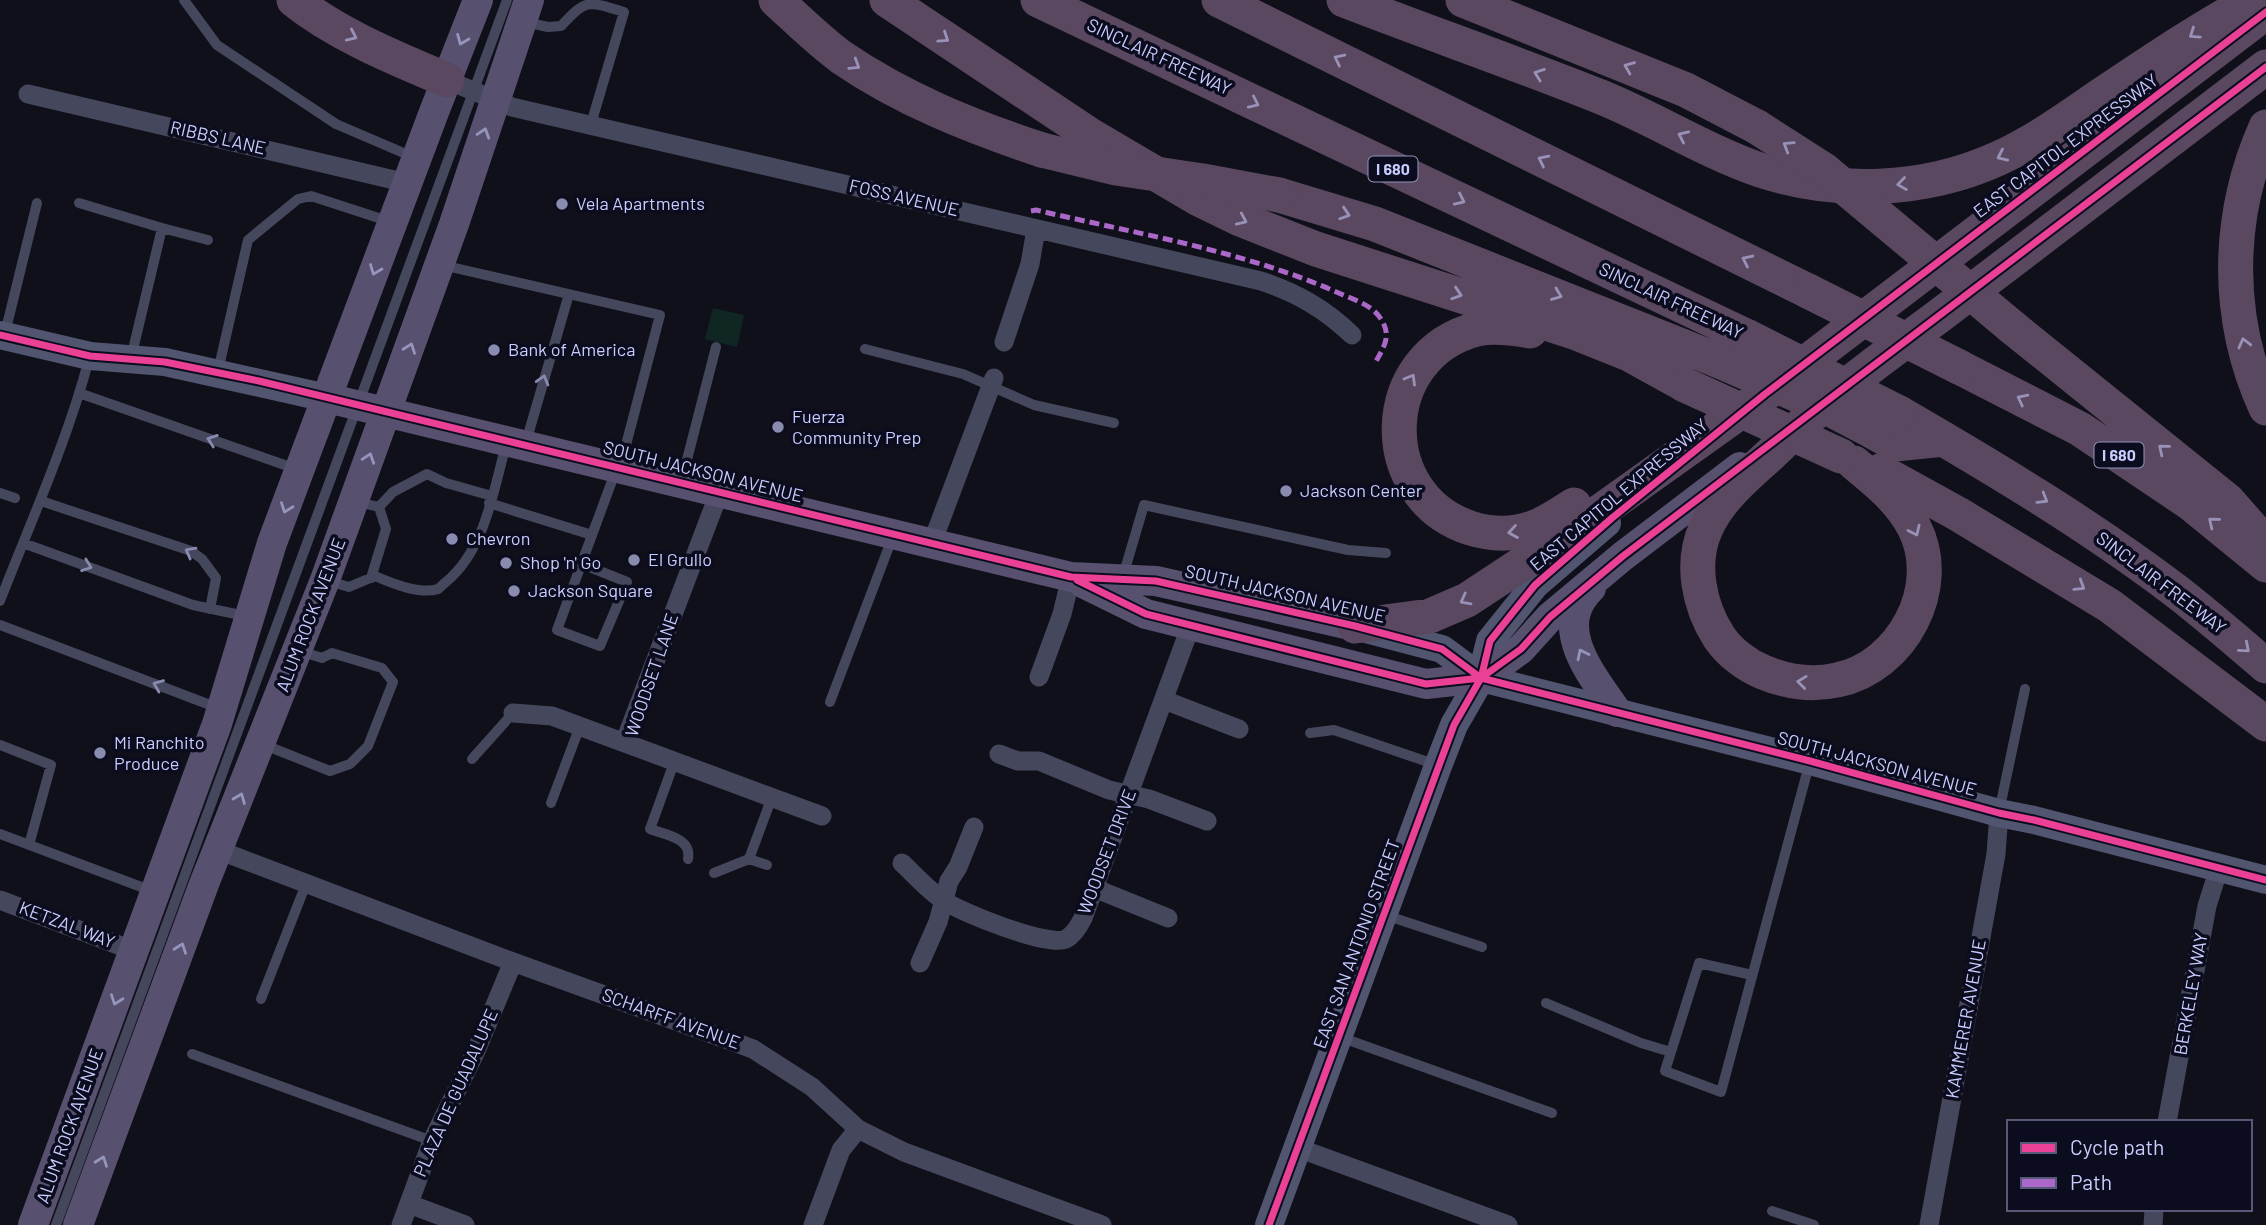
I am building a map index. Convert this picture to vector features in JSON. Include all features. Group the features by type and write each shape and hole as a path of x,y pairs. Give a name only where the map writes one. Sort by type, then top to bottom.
{"highway":[{"path":"294,0 350,36 472,90"},
{"path":"776,0 840,56 874,77 948,115 989,132 1042,150 1116,168 1279,195 1375,224 1717,360 1830,410 1886,423"},
{"path":"887,0 1090,135 1229,214 1316,249 1574,332 1629,354 1685,385"},
{"name":"SINCLAIR FREEWAY","path":"1038,0 1748,337 1886,423 1944,439 2060,510 2119,551 2177,592 2266,666"},
{"name":"I 680","path":"1219,0 1808,290 2080,429 2190,503 2266,565"},
{"path":"1344,0 1603,98 1760,170 1819,184 1878,187 1931,179 1997,159 2052,128 2209,24 2253,0"},
{"path":"1464,0 1686,90 1758,127 1824,170 2012,327 2228,501 2266,545"},
{"name":"EAST CAPITOL EXPRESSWAY","path":"1765,394 2266,12"},
{"path":"1848,459 1893,497 1916,530 1924,566 1924,587 1918,609 1893,648 1861,672 1840,680 1815,684 1793,681 1754,668 1722,642 1704,606 1699,585 1700,546 1706,528 1732,490 1832,397 2266,67"},
{"path":"2266,127 2244,191 2239,216 2235,270 2240,325 2266,408"},
{"path":"1765,394 1641,463 1538,526 1511,533 1487,534 1455,523 1438,513 1416,486 1400,450 1399,412 1404,391 1427,357 1461,334 1479,328 1496,327 1545,333 1685,385 1848,459 1874,467 2087,591 2158,640 2266,724"},
{"path":"1355,626 1430,617 1467,600 1584,523 1765,394"}],"main road":[{"name":"ALUM ROCK AVENUE","path":"78,1225 218,850 325,580 367,504 385,412 440,265 472,90 478,0"},
{"name":"ALUM ROCK AVENUE","path":"33,1225 222,710 272,543 412,171 472,90 519,7"},
{"path":"2,336 90,356 165,362 218,372 327,398"},
{"name":"EAST CAPITOL EXPRESSWAY","path":"1481,678 1490,641 1535,585 1612,518 1765,394"},
{"path":"1481,678 1521,649 1550,617 1623,556 1832,397"},
{"name":"SOUTH JACKSON AVENUE","path":"327,398 1071,577 1156,581 1355,626 1442,649 1481,678"},
{"path":"1617,712 1581,656 1572,633 1574,615 1585,593 1623,556"},
{"name":"SOUTH JACKSON AVENUE","path":"1071,577 1146,614 1426,684 1481,678 2266,880"},
{"name":"EAST SAN ANTONIO STREET","path":"1269,1225 1438,766 1454,725 1481,678"}],"street":[{"name":"FOSS AVENUE","path":"472,90 529,111 1280,288 1320,307 1352,335"},
{"name":"RIBBS LANE","path":"28,94 412,171"},
{"path":"1004,341 1030,264 1035,229"},
{"path":"932,544 993,381"},
{"name":"WOODSET LANE","path":"719,493 625,741 822,816"},
{"path":"1039,677 1062,614 1071,577"},
{"name":"WOODSET DRIVE","path":"902,863 943,901 967,913 1050,941 1065,940 1076,931 1191,625"},
{"path":"1164,700 1239,729"},
{"path":"513,713 552,716 625,741"},
{"path":"999,754 1018,761 1039,761 1109,790 1129,794 1207,821"},
{"name":"KAMMERER AVENUE","path":"1929,1225 1996,854 1999,813"},
{"path":"920,963 938,922 949,881 958,867 974,827"},
{"name":"SCHARFF AVENUE","path":"218,850 513,962 753,1049 812,1087 859,1129 904,1152 1102,1225"},
{"name":"BERKELEY WAY","path":"2167,1120 2207,906 2219,868"},
{"path":"1094,888 1168,918"},
{"name":"KETZAL WAY","path":"0,900 134,951"},
{"name":"PLAZA DE GUADALUPE","path":"401,1225 432,1140 476,1051 513,962"},
{"path":"813,1225 841,1150 859,1129"},
{"path":"1298,1148 1508,1225"},
{"path":"409,1204 465,1225"}],"lane":[{"path":"184,0 217,45 412,171"},
{"path":"519,7 548,27 561,26 577,4 586,1 624,12 591,124"},
{"name":"ALUM ROCK AVENUE","path":"56,1225 472,90"},
{"path":"218,372 248,240 298,199 311,196 393,223"},
{"path":"2,336 37,203"},
{"path":"79,203 208,240"},
{"path":"131,359 162,228"},
{"path":"440,265 660,315 618,468 557,630 600,646 627,582 582,564"},
{"path":"325,580 349,587 375,576 405,589 437,589 455,574 473,551 482,533 490,499 516,443 569,295"},
{"path":"681,483 716,347"},
{"path":"865,349 993,381 1034,405 1114,423"},
{"path":"0,601 41,501 90,356"},
{"path":"79,393 300,471"},
{"path":"371,578 386,529 367,504 427,474 592,535"},
{"path":"0,493 15,498"},
{"path":"41,501 191,551 202,559 216,578 210,609"},
{"path":"1122,579 1144,505 1348,550 1386,553"},
{"path":"830,702 894,534"},
{"path":"23,543 193,605 249,617"},
{"path":"0,625 222,710"},
{"path":"262,744 330,771 350,764 368,746 393,682 382,668 373,664 332,653 322,658 299,651"},
{"path":"1999,813 2025,690"},
{"path":"472,759 513,713"},
{"path":"551,803 580,726"},
{"path":"1310,733 1334,730 1438,766"},
{"path":"0,745 51,765 29,845"},
{"path":"676,760 650,829 683,842 689,850 688,859"},
{"path":"1752,975 1699,962 1665,1071 1721,1092 1810,761"},
{"path":"749,859 772,797"},
{"path":"0,834 155,892"},
{"path":"714,873 749,859 767,865"},
{"path":"261,999 306,884"},
{"path":"1384,915 1482,947"},
{"path":"1546,1003 1640,1044 1671,1052"},
{"path":"1340,1037 1552,1113"},
{"path":"192,1055 432,1140"},
{"path":"1772,1211 1814,1225"}],"green space":[{"path":"713,308 744,315 737,347 705,339"}],"marked path":[{"path":"1031,211 1229,255 1305,279 1357,301 1377,314 1386,331 1384,347 1375,363"}],"cycle path":[{"path":"1269,1225 1454,725 1481,678 1490,641 1535,585 1612,518 1765,394 2266,12"},
{"path":"1481,678 1521,649 1550,617 1623,556 2266,67"},
{"path":"0,335 90,356 165,362 259,381 1071,577 1156,581 1355,626 1442,649 1481,678"},
{"path":"1077,580 1146,614 1426,684 1481,678 2266,880"}],"place":[{"name":"Vela Apartments","path":"562,204"},
{"name":"Bank of America","path":"494,350"},
{"name":"Fuerza Community Prep","path":"778,427"},
{"name":"Jackson Center","path":"1286,491"},
{"name":"Chevron","path":"452,539"},
{"name":"El Grullo","path":"634,560"},
{"name":"Shop 'n' Go","path":"506,563"},
{"name":"Jackson Square","path":"514,591"},
{"name":"Mi Ranchito Produce","path":"100,753"}]}
